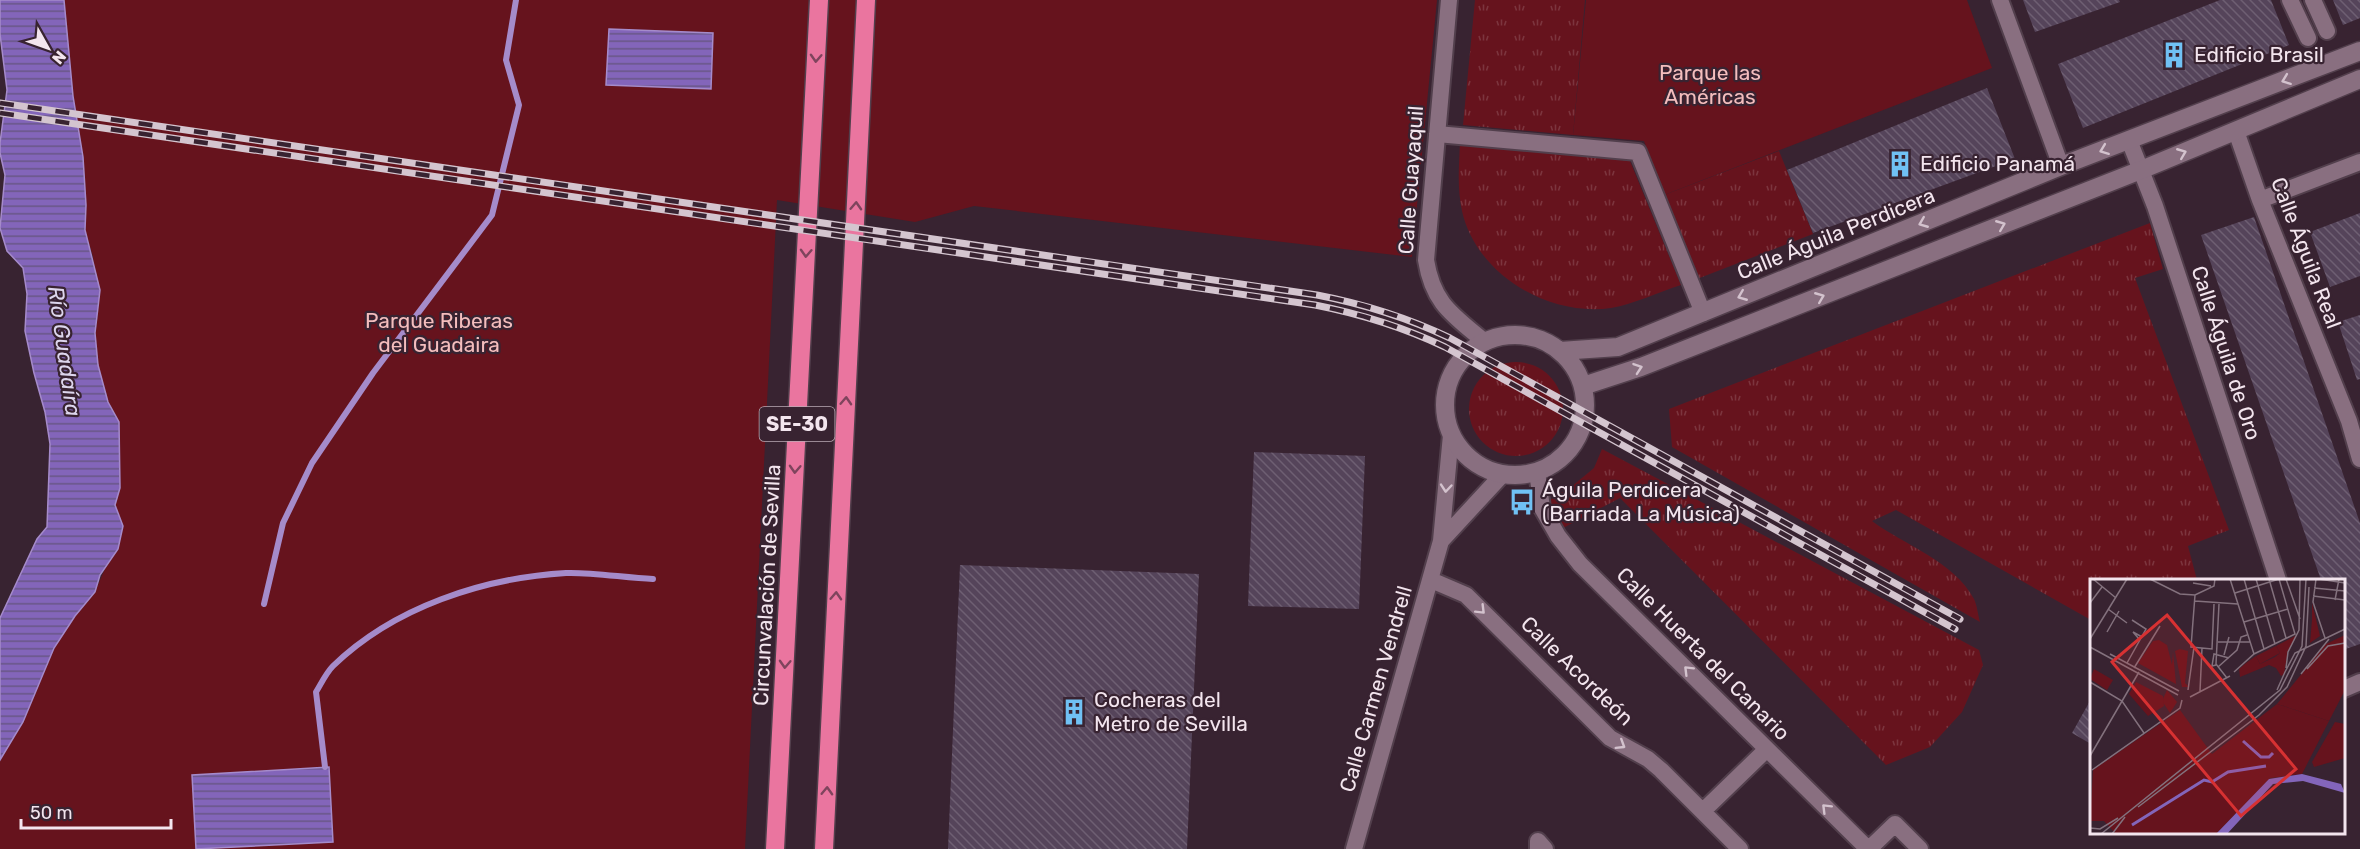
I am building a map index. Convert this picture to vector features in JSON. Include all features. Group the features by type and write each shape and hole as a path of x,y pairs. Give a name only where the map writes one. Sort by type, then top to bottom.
{"highway":[{"name":"Circunvalación de Sevilla","path":"776,849 819,0"},
{"name":"SE-30","path":"824,849 866,0"}],"street":[{"name":"Calle Guayaquil","path":"1449,0 1426,260 1430,282 1448,311 1485,342"},
{"path":"2000,0 2061,166"},
{"path":"2290,0 2308,38"},
{"path":"2313,0 2327,31"},
{"name":"Calle Águila Perdicera","path":"1560,351 1618,347 2061,166 2360,51"},
{"path":"1583,386 1641,368 2140,170 2360,79"},
{"name":"Calle Águila Real","path":"2236,131 2260,200 2354,419 2360,459"},
{"path":"1437,134 1638,152 1703,313"},
{"name":"Calle Águila de Oro","path":"2129,140 2278,579"},
{"path":"2260,200 2360,162"},
{"path":"1524,335 1543,341 1560,351 1574,367 1583,386 1585,407 1581,428 1572,447 1556,462 1538,472 1520,476 1502,475 1481,468 1463,454 1451,435 1445,414 1445,403 1453,371 1467,354 1485,342 1504,336 1524,335"},
{"name":"Calle Carmen Vendrell","path":"1354,849 1441,542 1451,435"},
{"name":"Calle Huerta del Canario","path":"1538,472 1542,508 1558,536 1580,564 1868,849"},
{"name":"Calle Carmen Vendrell","path":"1441,542 1502,475"},
{"name":"Calle Acordeón","path":"1431,580 1466,595 1610,738 1654,765 1740,849"},
{"path":"2345,688 2360,682"},
{"path":"1703,811 1767,748"},
{"path":"1868,849 1895,824 1919,849"},
{"path":"1538,849 1538,842 1545,849"}],"green space":[{"name":"Parque Riberas del Guadaira","path":"64,0 1437,0 1412,257 974,206 915,222 777,200 745,849 0,849 0,760 23,722 54,648 75,616 95,592 123,526 115,505 120,488 119,422 108,402 98,365 95,333 98,312 93,257 85,230 83,157 73,96"},
{"path":"1475,0 1585,0 1573,135 1463,125"},
{"name":"Parque las Américas","path":"1586,0 1967,0 1992,68 1664,195 1644,141 1573,135"},
{"path":"1460,142 1630,161 1681,285 1620,306 1587,309 1563,306 1518,287 1482,254 1470,234 1459,194"},
{"path":"1779,151 1813,234 1697,279 1664,195"},
{"path":"2150,223 2163,269 2135,278 2229,530 2188,546 2197,579 2090,579 2090,619 1896,510 1872,521 1928,555 1954,574 1974,599 1980,622 1672,447 1669,409"},
{"path":"1516,362 1534,366 1549,376 1559,391 1563,409 1559,427 1549,442 1534,452 1516,456 1498,452 1483,442 1473,427 1469,409 1473,391 1483,376 1498,366"},
{"path":"1602,449 1979,650 1983,665 1962,712 1930,747 1886,765 1620,498 1563,528 1548,501 1571,487 1594,468"}],"water":[{"name":"Río Guadaíra","path":"0,0 64,0 73,96 83,157 85,230 100,290 95,333 98,365 108,402 119,422 120,488 115,505 123,526 118,549 100,575 95,592 75,616 54,648 23,722 0,760 0,618 37,539 47,527 50,444 45,412 25,331 27,294 23,268 7,251 0,228 5,175 0,143 7,90 0,34"},
{"path":"609,29 713,33 711,89 606,85"},
{"path":"329,767 333,842 196,849 192,775"}],"building":[{"path":"2023,0 2119,0 2120,2 2035,32"},
{"name":"Edificio Brasil","path":"2220,0 2271,0 2289,45 2083,128 2058,64"},
{"path":"2333,0 2360,0 2360,18 2343,25"},
{"name":"Edificio Panamá","path":"1987,88 2015,159 1813,233 1787,170"},
{"path":"2360,213 2360,276 2330,287 2310,232"},
{"path":"2254,217 2360,523 2360,644 2345,649 2345,579 2321,579 2201,235"},
{"path":"2360,315 2360,379 2357,380 2338,322"},
{"path":"1254,452 1365,456 1359,609 1248,606"},
{"name":"Cocheras del Metro de Sevilla","path":"960,565 1199,574 1187,849 948,849"},
{"path":"2090,701 2090,743 2072,733"}],"waterway":[{"path":"264,604 283,523 312,463 373,373 492,215 519,105 506,60 516,0"},
{"path":"325,767 316,692 333,666 383,627 441,599 503,581 566,573 653,579"}],"railway":[{"path":"0,103 1317,295 1351,303 1385,312 1450,338 1960,619"},
{"path":"0,113 1315,305 1349,313 1398,327 1445,347 1955,629"}],"place":[{"name":"Edificio Brasil","path":"2174,55"},
{"name":"Edificio Panamá","path":"1900,164"},
{"name":"Águila Perdicera (Barriada La Música)","path":"1522,502"},
{"name":"Cocheras del Metro de Sevilla","path":"1074,712"}]}
